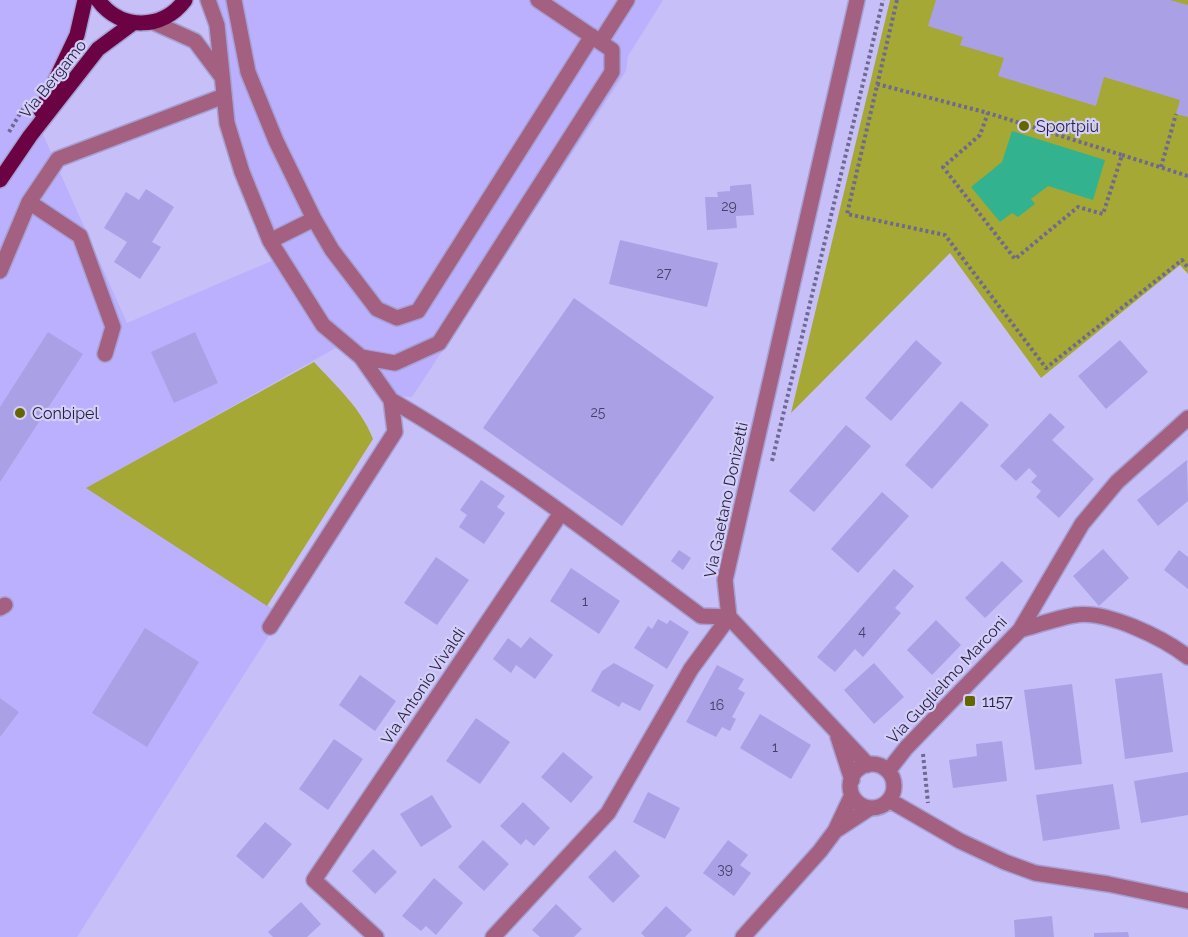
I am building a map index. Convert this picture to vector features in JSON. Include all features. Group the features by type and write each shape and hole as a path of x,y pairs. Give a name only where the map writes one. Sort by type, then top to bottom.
{"main road":[{"name":"Via Bergamo","path":"30,136 77,35 85,0"},
{"path":"98,0 118,18 133,23 155,22 177,11 186,0"},
{"name":"Via Bergamo","path":"0,180 30,136 98,49 133,23"}],"street":[{"path":"208,0 217,25 227,123 242,172 270,241 323,325 361,357 391,400 432,424 561,513 701,616 729,617 822,714 837,735 868,765 855,773 835,831"},
{"path":"234,0 248,72 276,141 314,219 332,249 377,309 397,318 418,311 597,38 627,0"},
{"path":"361,357 394,363 440,343 612,72 612,50 538,0"},
{"name":"Via Gaetano Donizetti","path":"729,617 725,580 857,0"},
{"path":"155,22 195,41 224,80"},
{"path":"0,271 29,202 58,159 224,96"},
{"path":"29,202 80,236 113,327 105,354"},
{"path":"270,241 314,219"},
{"path":"270,627 395,432 391,400"},
{"name":"Via Guglielmo Marconi","path":"868,765 875,765 888,771 915,739 1020,630 1082,524 1117,482 1188,418"},
{"name":"Via Antonio Vivaldi","path":"376,937 314,880 561,513"},
{"path":"1020,630 1077,615 1125,623 1169,642 1188,657"},
{"path":"493,937 608,813 691,669 729,617"},
{"path":"837,735 856,801 870,808"},
{"path":"743,937 835,831 870,808 884,805 889,800 894,785 888,771"},
{"path":"889,800 960,841 1035,873 1108,884 1188,901"}],"path":[{"path":"770,470 883,0"},
{"path":"897,0 847,214 945,235 1046,368 1182,260 1188,268"},
{"path":"877,84 988,113 1188,176"},
{"path":"988,113 980,135 943,167 1015,259 1078,207 1103,214 1122,155"},
{"path":"1161,167 1176,114"},
{"path":"915,739 922,747 930,822"}],"shaded area":[{"path":"0,0 80,0 70,38 25,133 0,171"},
{"path":"213,0 663,0 628,56 626,71 412,397 396,396 328,323 278,246 235,134"},
{"name":"Sportpiù","path":"890,0 1188,0 1188,274 1180,265 1041,378 950,253 791,413"},
{"path":"41,130 127,323 276,259 341,345 87,488 282,615 77,937 0,937 0,189"},
{"path":"1012,131 1105,160 1093,200 1048,186 1031,199 1035,204 1018,217 1012,213 1000,222 971,187 1002,162"},
{"path":"314,362 355,407 373,439 267,606 86,488"}],"building":[{"name":"Sportpiù","path":"936,0 1170,0 1188,5 1188,117 1176,114 1180,100 1104,77 1096,106 998,76 1004,58 960,45 963,37 928,26"},
{"path":"751,184 754,215 736,216 737,228 707,230 705,197 718,197 717,192 730,191 730,186"},
{"path":"146,189 174,207 152,242 161,247 140,279 114,262 127,242 104,228 126,192 139,200"},
{"path":"620,240 718,263 707,307 609,284"},
{"path":"574,298 714,397 622,526 483,428"},
{"path":"48,332 83,354 0,482 0,407"},
{"path":"195,332 218,383 174,403 151,352"},
{"path":"916,340 942,363 891,421 865,398"},
{"path":"1120,340 1148,372 1106,409 1078,376"},
{"path":"961,401 989,425 932,489 905,465"},
{"path":"1050,413 1065,427 1052,440 1094,479 1059,518 1036,497 1041,491 1031,482 1037,476 1029,468 1016,481 1000,466"},
{"path":"846,425 871,446 814,512 789,491"},
{"path":"1187,460 1188,501 1158,526 1137,500"},
{"path":"481,480 505,496 497,507 505,513 484,544 459,527 467,515 460,510"},
{"path":"882,492 909,516 858,573 831,549"},
{"path":"1103,549 1129,578 1099,606 1073,576"},
{"path":"679,550 691,558 683,570 671,561"},
{"path":"1179,550 1188,557 1188,589 1164,570"},
{"path":"436,557 469,580 437,625 404,603"},
{"path":"1002,561 1023,581 985,618 965,598"},
{"path":"571,568 620,601 599,634 550,601"},
{"path":"894,569 914,586 895,608 901,613 863,657 855,649 835,672 817,657"},
{"path":"658,619 667,624 670,620 689,632 667,669 634,648 648,626 652,629"},
{"path":"936,620 961,645 932,675 907,650"},
{"path":"145,628 199,662 147,747 92,713"},
{"path":"530,637 553,655 535,679 516,665 511,673 493,659 508,638 521,648"},
{"path":"614,663 654,685 640,711 622,702 619,707 591,691 602,671"},
{"path":"874,663 904,697 874,724 844,690"},
{"path":"717,665 744,679 738,689 745,693 732,717 736,719 730,731 722,727 716,737 686,722"},
{"path":"1162,673 1173,752 1125,759 1115,679"},
{"path":"360,675 396,701 375,731 339,705"},
{"path":"1072,684 1082,764 1035,770 1024,690"},
{"path":"0,698 19,712 0,737"},
{"path":"760,714 811,745 791,779 740,748"},
{"path":"476,718 510,742 480,784 446,761"},
{"path":"334,739 363,759 328,810 299,789"},
{"path":"1002,741 1007,781 953,788 949,760 977,756 976,744"},
{"path":"563,752 593,777 571,803 541,777"},
{"path":"1188,772 1188,815 1141,823 1134,781"},
{"path":"1113,784 1120,829 1043,841 1036,795"},
{"path":"648,792 680,808 665,839 633,822"},
{"path":"432,795 452,827 421,847 400,814"},
{"path":"523,802 550,828 534,846 526,839 521,845 500,826"},
{"path":"265,822 292,844 263,879 236,856"},
{"path":"483,840 509,864 484,891 458,867"},
{"path":"728,840 748,855 740,865 751,873 734,896 703,873"},
{"path":"373,849 397,872 375,894 352,871"},
{"path":"615,850 640,876 613,903 588,877"},
{"path":"434,878 463,903 436,935 426,926 421,931 402,916"},
{"path":"301,902 321,924 307,937 273,937 268,932"},
{"path":"556,904 582,929 574,937 540,937 532,930"},
{"path":"666,906 692,930 685,937 645,937 641,933"},
{"path":"1052,916 1054,937 1015,937 1014,920"},
{"path":"1128,932 1129,937 1094,937 1094,933"}],"place":[{"name":"Sportpiù","path":"1024,126"},
{"name":"Conbipel","path":"20,413"},
{"name":"1157","path":"970,701"}]}
